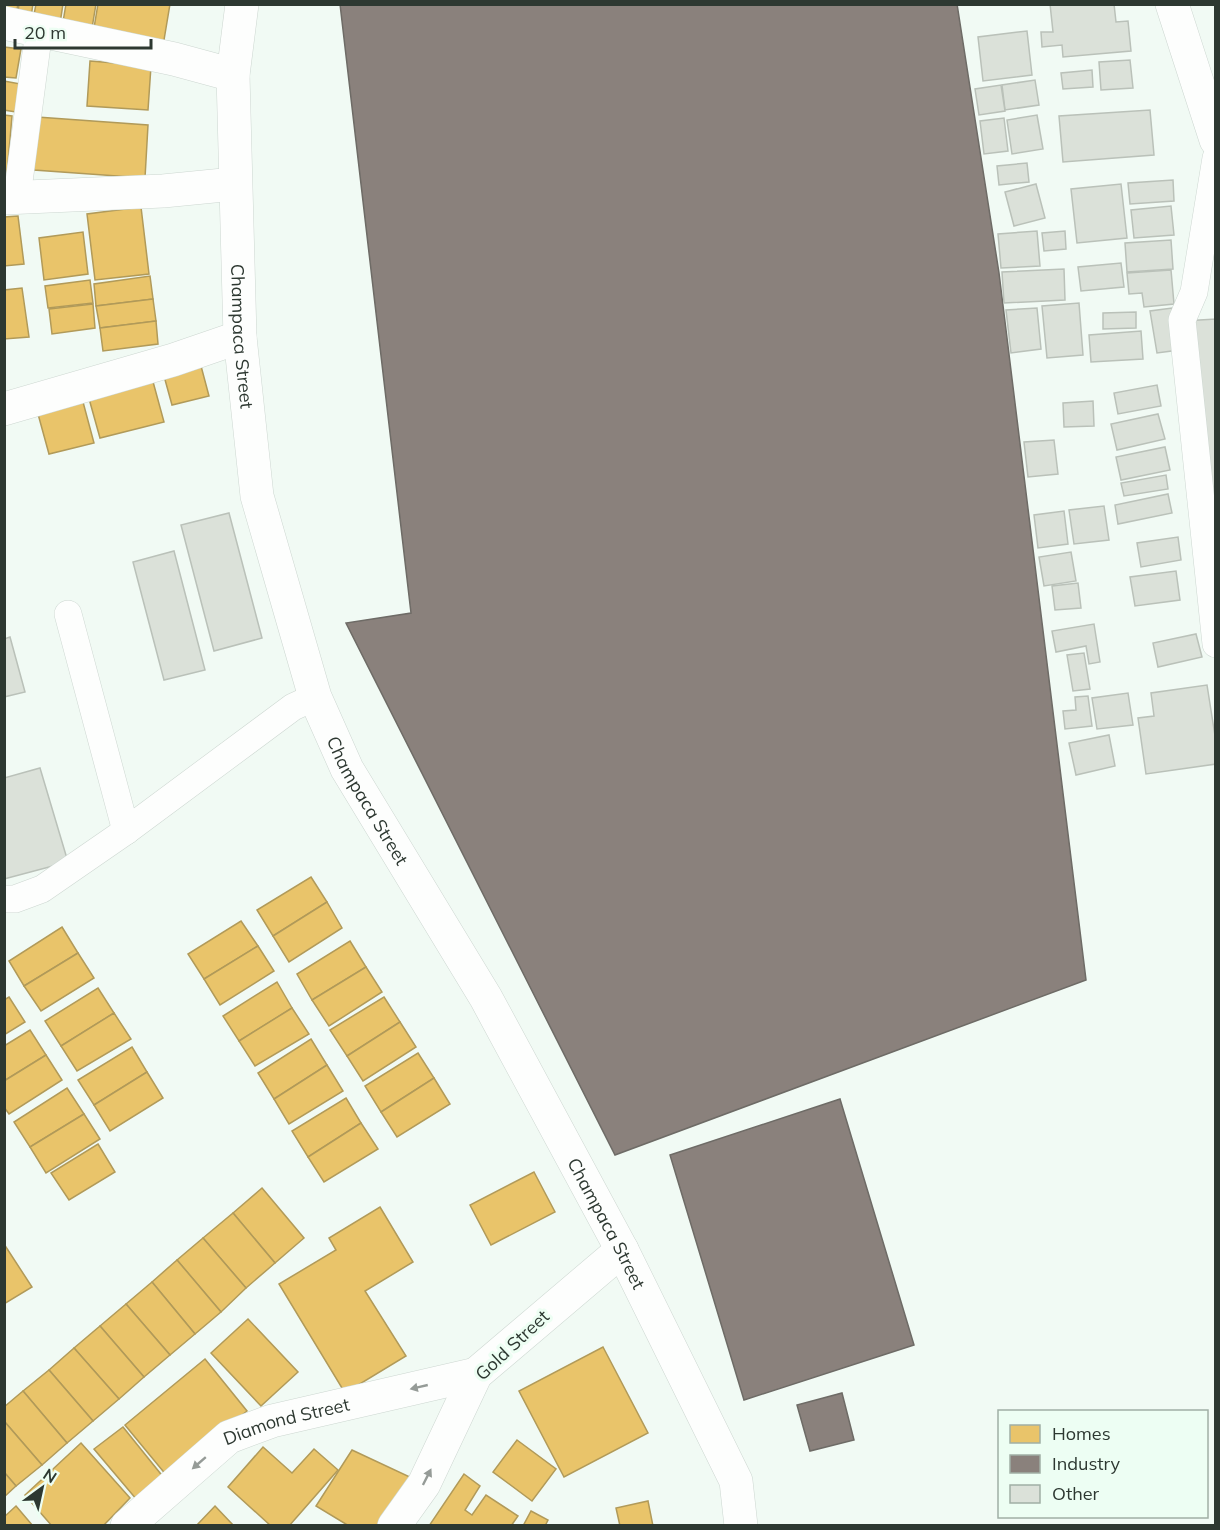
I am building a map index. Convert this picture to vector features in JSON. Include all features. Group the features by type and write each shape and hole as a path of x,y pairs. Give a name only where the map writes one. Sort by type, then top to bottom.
{"street":[{"name":"Champaca Street","path":"242,4 233,75 234,184 240,337 257,496 315,698 347,769 486,998 622,1250 736,1481 741,1526"},
{"path":"1172,4 1215,140"},
{"path":"4,23 174,59 233,75"},
{"path":"11,198 163,191 234,184"},
{"path":"4,410 240,337"},
{"name":"Gold Street","path":"394,1526 424,1484 476,1374 622,1250"},
{"name":"Diamond Street","path":"127,1526 229,1437 272,1421 476,1374"}],"lane":[{"path":"11,198 39,30"},
{"path":"1215,158 1194,292 1182,320 1215,644"},
{"path":"68,614 126,831"},
{"path":"4,899 15,899 42,889 126,831 293,707 315,698"}],"building: Homes":[{"path":"4,4 18,4 15,20 4,18"},
{"path":"19,4 33,4 30,23 17,20"},
{"path":"36,4 63,4 59,30 32,25"},
{"path":"66,4 96,4 91,34 62,28"},
{"path":"98,4 170,4 163,46 93,34"},
{"path":"4,47 21,49 16,78 4,77"},
{"path":"90,61 151,66 148,110 87,106"},
{"path":"4,81 26,85 22,113 4,110"},
{"path":"4,115 12,116 7,174 4,174"},
{"path":"37,117 148,125 145,178 34,170"},
{"path":"141,207 149,274 95,280 87,214"},
{"path":"18,216 24,264 4,266 4,217"},
{"path":"83,232 88,274 44,280 39,238"},
{"path":"150,276 153,299 96,306 94,284"},
{"path":"90,280 93,303 48,308 45,286"},
{"path":"22,288 29,337 4,339 4,290"},
{"path":"153,299 156,321 100,328 96,306"},
{"path":"93,304 95,328 52,334 49,309"},
{"path":"156,321 158,344 103,351 100,328"},
{"path":"201,366 209,396 172,405 164,376"},
{"path":"152,378 164,422 100,438 88,395"},
{"path":"83,402 94,443 49,454 38,414"},
{"path":"311,877 327,902 273,936 257,910"},
{"path":"327,902 342,928 289,962 273,936"},
{"path":"241,921 258,946 204,979 188,954"},
{"path":"62,927 78,953 24,986 9,961"},
{"path":"350,941 366,967 312,1000 297,974"},
{"path":"258,946 274,971 220,1005 204,979"},
{"path":"78,953 94,978 41,1011 24,986"},
{"path":"366,967 382,992 329,1026 312,1000"},
{"path":"277,982 292,1008 239,1041 223,1016"},
{"path":"98,988 114,1013 61,1046 45,1021"},
{"path":"9,997 25,1022 4,1035 4,1000"},
{"path":"384,997 400,1022 347,1056 330,1030"},
{"path":"292,1008 309,1034 255,1066 239,1041"},
{"path":"114,1013 131,1039 77,1071 61,1046"},
{"path":"400,1022 416,1047 363,1081 347,1056"},
{"path":"30,1030 46,1055 4,1081 4,1046"},
{"path":"311,1039 327,1065 274,1099 258,1073"},
{"path":"132,1047 147,1072 94,1105 78,1080"},
{"path":"418,1053 434,1078 381,1112 365,1086"},
{"path":"46,1055 62,1080 9,1114 4,1107 4,1081"},
{"path":"327,1065 343,1091 289,1124 274,1099"},
{"path":"147,1072 163,1098 110,1131 94,1105"},
{"path":"434,1078 450,1104 397,1137 381,1112"},
{"path":"67,1088 84,1114 30,1147 14,1122"},
{"path":"346,1098 361,1123 308,1157 292,1131"},
{"path":"84,1114 100,1139 46,1173 30,1147"},
{"path":"361,1123 378,1149 324,1182 308,1157"},
{"path":"98,1144 115,1172 69,1200 51,1173"},
{"path":"534,1172 555,1212 491,1245 470,1205"},
{"path":"262,1188 304,1238 275,1263 233,1213"},
{"path":"380,1207 413,1262 365,1291 406,1356 345,1393 279,1284 336,1250 329,1238"},
{"path":"233,1213 275,1263 246,1288 203,1238"},
{"path":"203,1238 246,1288 221,1312 177,1260"},
{"path":"4,1244 32,1287 4,1304"},
{"path":"177,1260 221,1312 195,1334 152,1282"},
{"path":"152,1282 195,1334 170,1355 126,1304"},
{"path":"126,1304 170,1355 144,1377 100,1326"},
{"path":"248,1319 298,1372 261,1406 211,1353"},
{"path":"100,1326 144,1377 119,1399 74,1348"},
{"path":"603,1347 648,1433 564,1477 519,1391"},
{"path":"74,1348 119,1399 93,1421 49,1370"},
{"path":"205,1359 247,1411 167,1476 125,1425"},
{"path":"49,1370 93,1421 67,1443 23,1391"},
{"path":"23,1391 67,1443 42,1465 4,1421 4,1407"},
{"path":"4,1421 42,1465 16,1486 4,1472"},
{"path":"123,1427 164,1478 137,1500 94,1449"},
{"path":"517,1440 556,1469 532,1501 493,1472"},
{"path":"81,1443 130,1498 103,1526 52,1526 25,1495"},
{"path":"263,1447 292,1473 314,1449 338,1470 289,1526 271,1526 228,1487"},
{"path":"352,1450 412,1478 383,1526 349,1526 316,1506"},
{"path":"4,1472 16,1486 4,1497"},
{"path":"464,1474 480,1486 465,1510 472,1515 486,1495 518,1516 511,1526 429,1526"},
{"path":"648,1501 653,1526 620,1526 616,1508"},
{"path":"16,1506 33,1526 4,1526 4,1517"},
{"path":"215,1506 234,1526 196,1526"},
{"path":"531,1511 548,1520 545,1526 523,1526"}],"building: Industry":[{"path":"340,4 957,4 999,273 1086,980 615,1155 346,623 411,613"},
{"path":"840,1099 914,1345 744,1400 670,1155"},
{"path":"842,1393 854,1440 810,1451 797,1405"}],"building: Other":[{"path":"1050,4 1114,4 1116,22 1128,21 1131,51 1063,57 1062,45 1042,47 1041,32 1053,32"},
{"path":"1027,31 1032,75 983,81 978,37"},
{"path":"1130,60 1133,88 1101,90 1099,62"},
{"path":"1092,70 1093,87 1063,89 1061,73"},
{"path":"1035,80 1039,105 1005,110 1002,85"},
{"path":"1001,85 1005,111 979,115 975,89"},
{"path":"1150,110 1154,155 1063,162 1059,116"},
{"path":"1037,115 1043,149 1012,154 1007,120"},
{"path":"1004,118 1008,151 984,154 980,121"},
{"path":"1027,163 1029,182 999,185 997,166"},
{"path":"1173,180 1174,201 1130,204 1128,183"},
{"path":"1036,184 1045,218 1014,226 1005,192"},
{"path":"1121,184 1127,238 1077,243 1071,189"},
{"path":"1171,206 1174,235 1134,238 1131,210"},
{"path":"1037,231 1040,266 1001,268 998,234"},
{"path":"1065,231 1066,249 1044,251 1042,233"},
{"path":"1171,240 1173,269 1127,272 1125,243"},
{"path":"1121,263 1124,287 1081,291 1078,267"},
{"path":"1064,269 1065,300 1004,303 1002,272"},
{"path":"1171,270 1174,304 1144,307 1142,293 1129,294 1127,273"},
{"path":"1079,303 1083,355 1047,358 1042,306"},
{"path":"1037,308 1041,349 1011,353 1006,310"},
{"path":"1172,308 1179,350 1157,353 1150,311"},
{"path":"1136,312 1136,328 1103,329 1103,313"},
{"path":"1216,319 1216,575 1183,321"},
{"path":"1141,331 1143,359 1091,362 1089,335"},
{"path":"1157,385 1161,406 1118,414 1114,393"},
{"path":"1093,401 1094,426 1064,427 1063,403"},
{"path":"1158,414 1165,439 1117,450 1111,424"},
{"path":"1054,440 1058,474 1028,477 1024,442"},
{"path":"1165,447 1170,470 1121,480 1116,457"},
{"path":"1166,475 1168,489 1124,496 1121,483"},
{"path":"1168,494 1172,513 1118,524 1115,505"},
{"path":"1104,506 1109,540 1074,544 1069,510"},
{"path":"1064,511 1068,544 1038,548 1034,515"},
{"path":"229,513 262,638 214,651 181,525"},
{"path":"1178,537 1181,560 1141,567 1137,543"},
{"path":"174,551 205,670 164,680 133,562"},
{"path":"1071,552 1076,581 1044,586 1039,557"},
{"path":"1176,571 1180,600 1135,606 1130,577"},
{"path":"1078,583 1081,608 1055,610 1052,586"},
{"path":"1094,624 1100,662 1089,664 1086,646 1056,652 1052,631"},
{"path":"1196,634 1202,657 1158,667 1153,643"},
{"path":"10,637 25,692 4,697 4,639"},
{"path":"1084,653 1090,689 1073,691 1067,655"},
{"path":"1207,685 1216,742 1216,764 1146,774 1138,718 1154,716 1151,693"},
{"path":"1128,693 1133,725 1097,729 1092,698"},
{"path":"1088,696 1092,726 1065,729 1063,711 1076,710 1075,697"},
{"path":"1109,735 1115,766 1076,775 1069,743"},
{"path":"40,768 68,862 4,879 4,778"}]}
